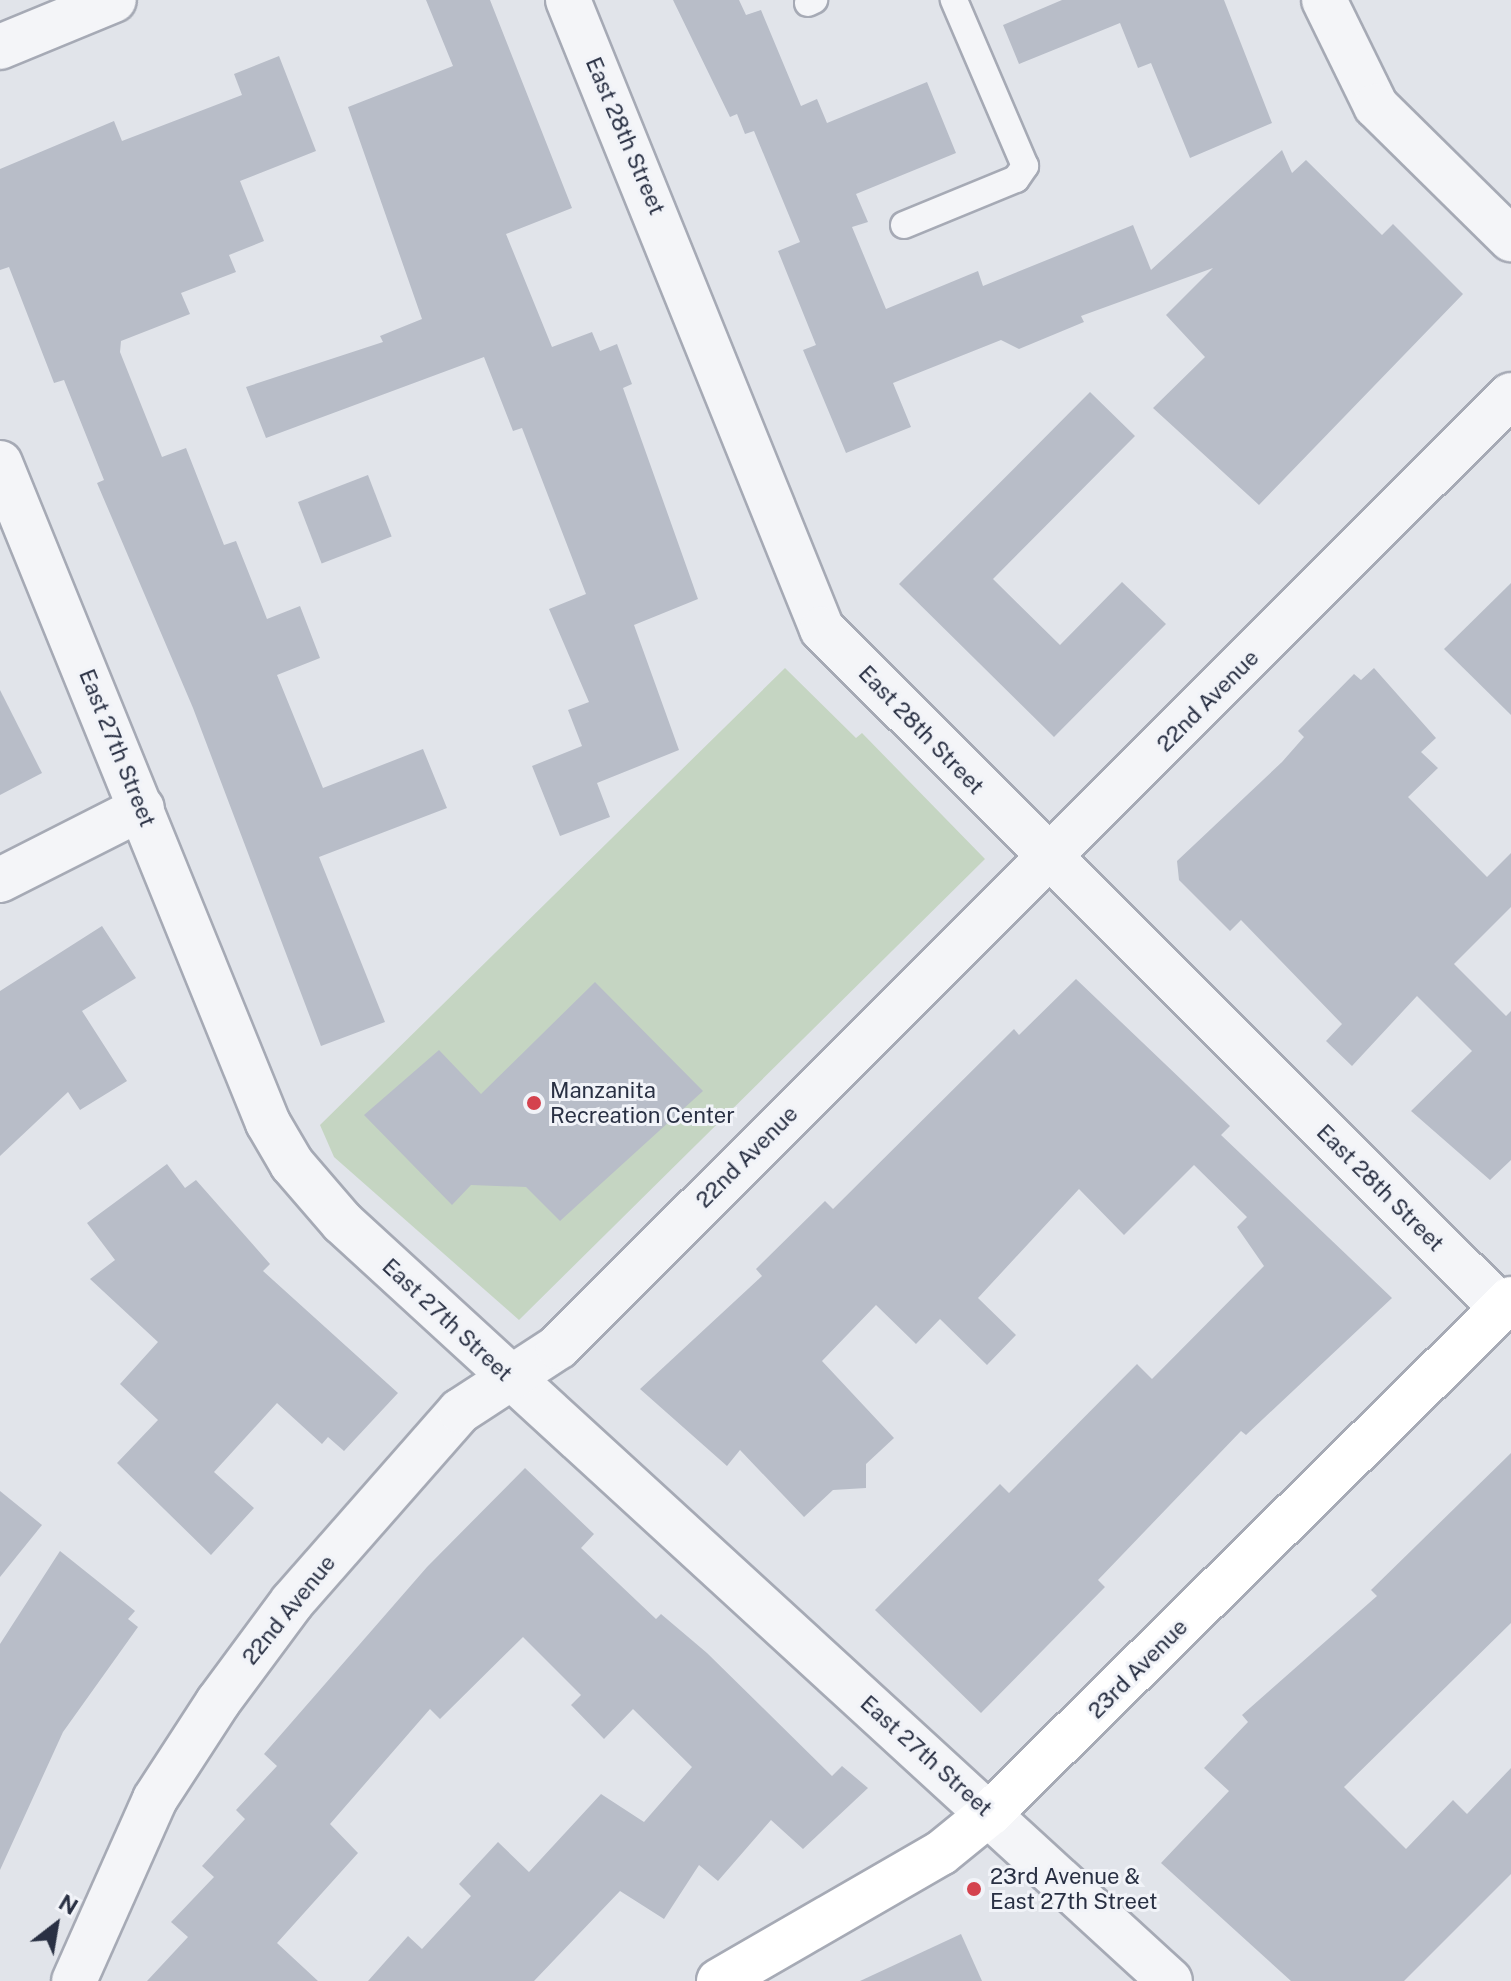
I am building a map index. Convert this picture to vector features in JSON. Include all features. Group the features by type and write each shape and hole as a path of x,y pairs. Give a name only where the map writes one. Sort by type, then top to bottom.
{"street":[{"path":"0,47 114,0"},
{"name":"East 28th Street","path":"568,0 822,629 1050,861 1506,1304"},
{"path":"1324,0 1376,106 1511,239"},
{"name":"22nd Avenue","path":"74,1981 155,1799 218,1702 292,1602 460,1411 558,1347 1050,861 1511,395"},
{"name":"East 27th Street","path":"0,463 268,1123 292,1164 342,1222 1170,1981"},
{"path":"0,880 142,808"},
{"name":"23rd Avenue","path":"719,1981 941,1853 990,1813 1506,1304"}],"lane":[{"path":"904,225 1016,179 1025,166 954,0"}],"green space":[{"path":"785,668 856,738 862,733 985,859 519,1320 334,1157 320,1125"}],"building":[{"path":"426,0 490,0 572,208 506,234 552,347 592,332 600,351 617,344 632,384 623,388 698,599 634,625 679,750 597,783 610,817 560,836 532,766 582,746 568,710 589,702 549,609 586,594 522,428 513,431 484,357 266,438 246,387 383,342 380,336 422,319 348,107 453,66"},
{"path":"673,0 739,0 746,15 761,10 801,106 817,99 827,123 927,82 956,153 856,194 868,222 852,227 886,309 978,271 983,286 1133,225 1151,270 1282,150 1292,173 1306,160 1382,235 1393,224 1463,294 1259,505 1153,408 1205,357 1166,315 1213,268 1081,316 1084,322 1019,349 1001,340 893,383 911,427 846,453 803,350 816,345 778,251 800,242 754,131 745,134 737,114 730,117"},
{"path":"1062,0 1224,0 1272,123 1190,158 1151,63 1138,68 1120,23 1019,64 1003,25"},
{"path":"279,56 316,151 240,181 264,241 229,255 236,272 181,293 190,314 121,341 120,352 162,457 186,448 224,545 236,541 267,619 300,606 320,658 277,675 323,788 423,749 447,808 319,857 385,1022 321,1046 193,708 97,483 104,480 64,380 54,383 9,267 0,270 0,169 114,121 122,141 242,95 234,74"},
{"path":"1090,392 1135,436 993,579 1060,645 1122,582 1166,624 1054,737 899,584"},
{"path":"368,475 392,537 322,563 298,502"},
{"path":"1511,583 1511,715 1444,649"},
{"path":"1374,668 1436,738 1421,752 1438,768 1408,797 1487,877 1511,853 1511,907 1454,964 1506,1016 1511,1011 1511,1160 1490,1180 1411,1111 1472,1051 1417,996 1352,1066 1326,1041 1342,1024 1241,920 1230,931 1179,880 1177,861 1282,762 1304,737 1298,731 1354,674 1361,680"},
{"path":"0,690 42,773 0,795"},
{"path":"102,926 136,978 82,1011 127,1081 80,1110 68,1092 0,1156 0,991"},
{"path":"1076,979 1230,1126 1221,1135 1392,1298 1246,1435 1241,1431 1098,1580 1105,1587 981,1713 875,1610 1000,1484 1009,1493 1137,1364 1152,1379 1264,1266 1237,1227 1247,1217 1194,1165 1124,1235 1079,1189 978,1298 1016,1335 987,1365 940,1319 916,1344 876,1305 822,1361 894,1438 866,1464 866,1488 833,1490 804,1517 740,1450 727,1466 640,1389 762,1276 756,1269 825,1201 833,1209 1014,1029 1019,1035"},
{"name":"Manzanita Recreation Center","path":"595,982 703,1091 560,1221 526,1187 471,1185 452,1205 364,1115 439,1050 481,1094"},
{"path":"167,1164 185,1188 196,1180 270,1264 263,1271 398,1393 344,1451 328,1437 322,1444 277,1403 214,1472 254,1508 211,1555 117,1463 158,1420 120,1384 158,1342 90,1279 115,1260 87,1223"},
{"path":"1511,1453 1511,1623 1344,1787 1406,1849 1453,1800 1467,1814 1511,1768 1511,1874 1404,1981 1291,1981 1161,1863 1229,1791 1204,1768 1248,1722 1242,1715 1377,1596 1371,1590"},
{"path":"525,1468 594,1534 581,1548 656,1619 661,1614 707,1653 832,1776 842,1766 868,1788 803,1849 771,1820 718,1881 699,1865 664,1919 620,1891 534,1981 368,1981 408,1936 422,1949 471,1896 459,1884 498,1842 529,1872 601,1794 644,1822 692,1767 633,1709 604,1739 571,1705 581,1695 523,1637 440,1719 430,1709 330,1824 358,1853 277,1943 318,1981 147,1981 188,1937 171,1922 214,1877 202,1866 245,1819 236,1810 277,1766 264,1754 427,1567"},
{"path":"0,1491 42,1525 0,1577"},
{"path":"60,1551 135,1611 128,1619 138,1627 63,1732 0,1870 0,1644"},
{"path":"961,1934 982,1981 860,1981"}],"place":[{"name":"Manzanita Recreation Center","path":"534,1103"},
{"name":"23rd Avenue & East 27th Street","path":"974,1889"}]}
